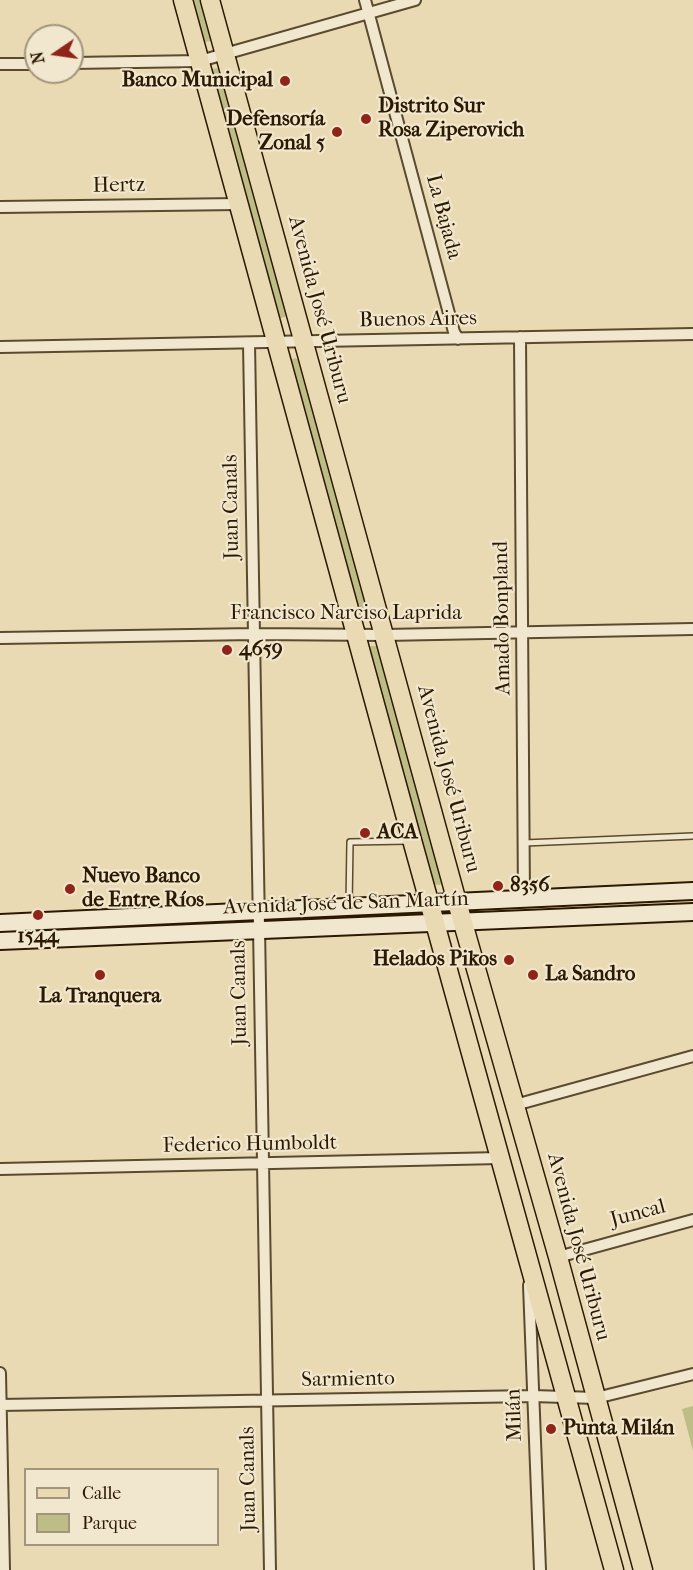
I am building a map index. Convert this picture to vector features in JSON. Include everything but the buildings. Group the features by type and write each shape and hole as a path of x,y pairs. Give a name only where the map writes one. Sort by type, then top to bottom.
{"main road":[{"path":"183,0 278,342 429,904 614,1570"},
{"name":"Avenida José Uriburu","path":"210,0 643,1570"},
{"name":"Avenida José de San Martín","path":"0,923 693,891"},
{"name":"Avenida José de San Martín","path":"0,941 693,912"}],"street":[{"name":"La Bajada","path":"365,0 454,332 458,339"},
{"path":"84,63 200,61 415,0"},
{"path":"0,64 24,64"},
{"name":"Hertz","path":"0,207 239,204"},
{"name":"Buenos Aires","path":"0,347 693,334"},
{"name":"Amado Bonpland","path":"520,337 524,899"},
{"name":"Juan Canals","path":"249,343 270,1570"},
{"name":"Francisco Narciso Laprida","path":"0,638 254,634 385,635 693,629"},
{"path":"515,1105 693,1056"},
{"name":"Federico Humboldt","path":"0,1169 500,1158"},
{"name":"Juncal","path":"558,1257 693,1220"},
{"name":"Milán","path":"528,1258 540,1570"},
{"path":"0,1373 4,1570"},
{"name":"Sarmiento","path":"0,1405 533,1396 567,1399 596,1398 693,1374"}],"lane":[{"path":"524,843 693,837"},
{"path":"349,907 350,842 412,840"}],"green space":[{"path":"189,0 203,0 214,38 211,41 205,42 199,35"},
{"path":"213,69 221,70 287,316 281,318 275,314 212,73"},
{"path":"295,358 301,361 371,612 369,617 361,617 290,366 291,360"},
{"path":"379,646 443,881 440,885 431,884 367,648"},
{"path":"693,1406 693,1451 682,1409"}],"place":[{"name":"Banco Municipal","path":"285,81"},
{"name":"Distrito Sur Rosa Ziperovich","path":"366,119"},
{"name":"Defensoría Zonal 5","path":"337,132"},
{"name":"4659","path":"227,650"},
{"name":"ACA","path":"365,833"},
{"name":"8356","path":"498,886"},
{"name":"Nuevo Banco de Entre Ríos","path":"70,889"},
{"name":"1544","path":"38,915"},
{"name":"Helados Pikos","path":"509,960"},
{"name":"La Tranquera","path":"100,975"},
{"name":"La Sandro","path":"533,975"},
{"name":"Punta Milán","path":"551,1429"}]}
